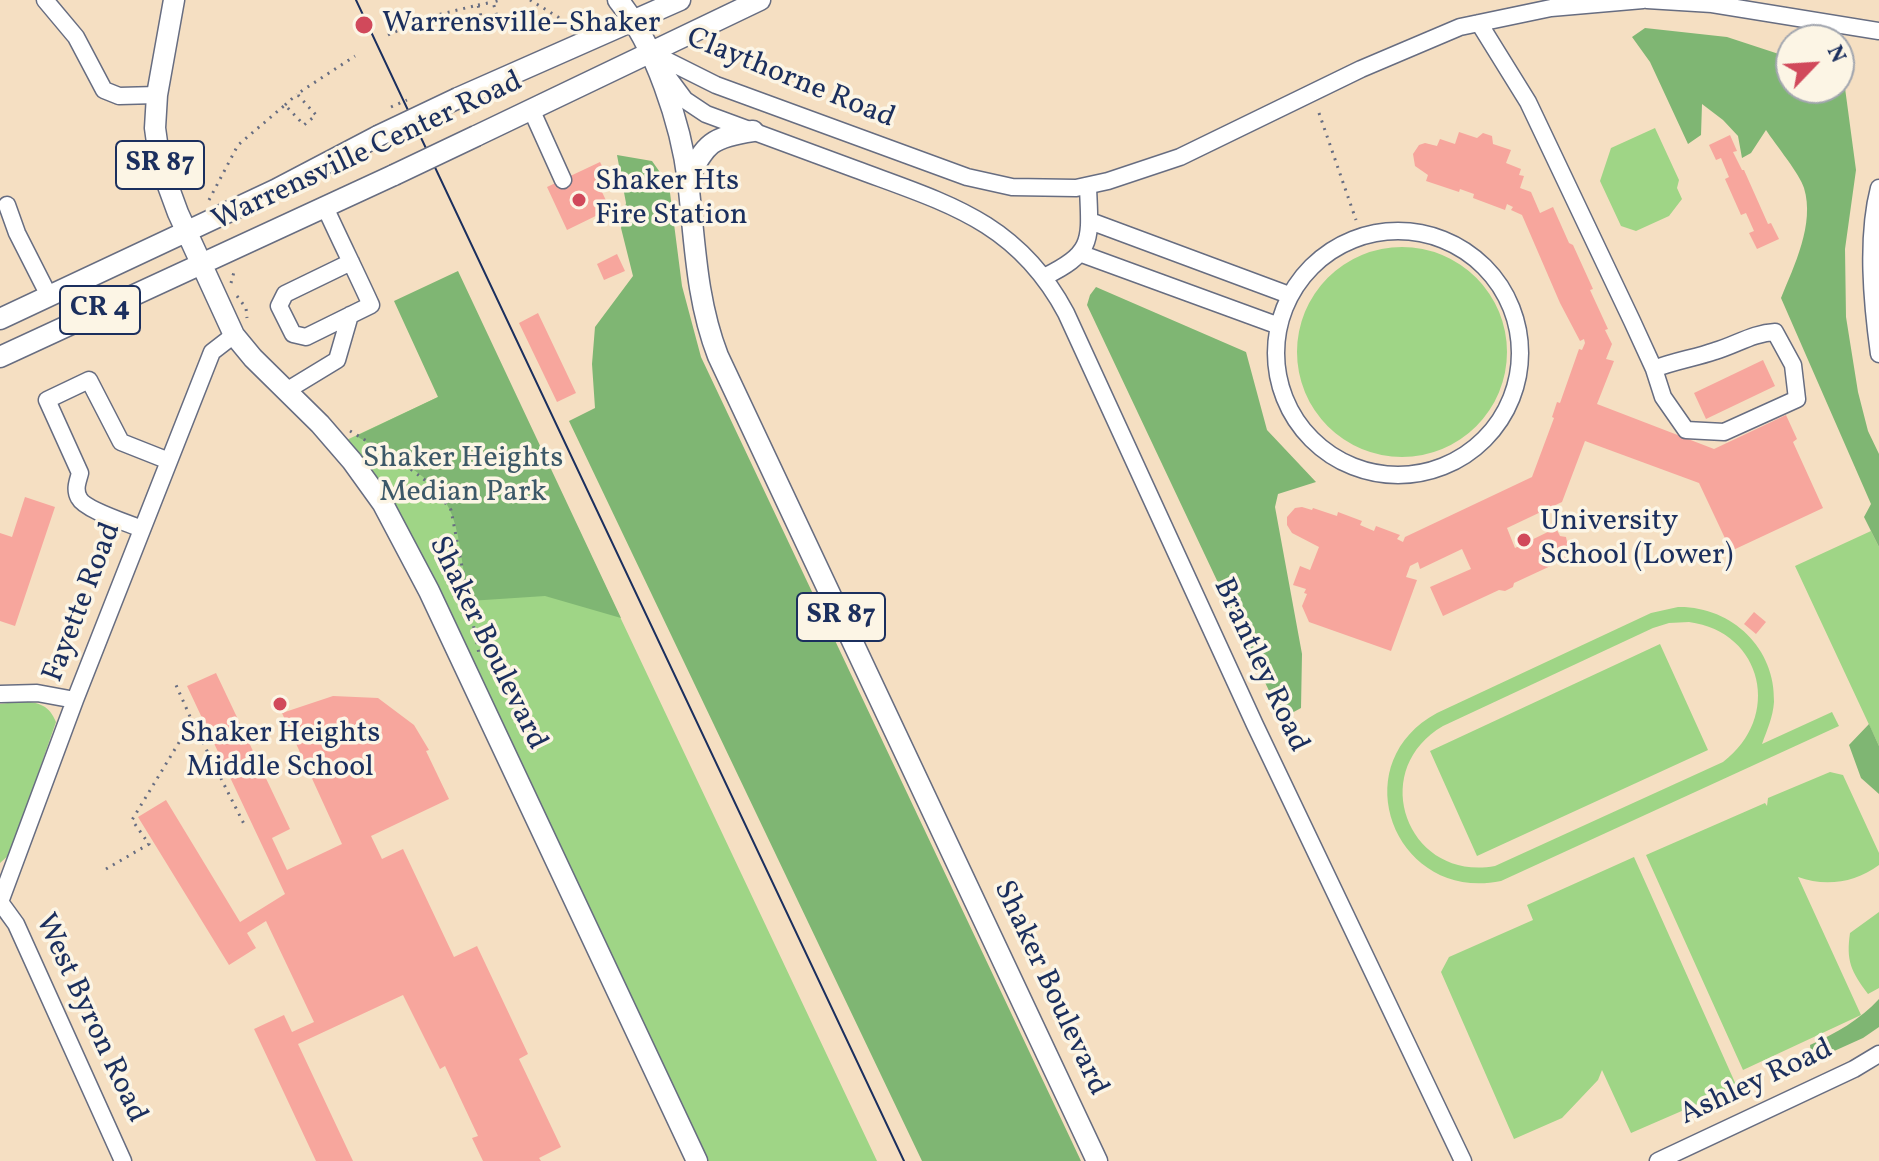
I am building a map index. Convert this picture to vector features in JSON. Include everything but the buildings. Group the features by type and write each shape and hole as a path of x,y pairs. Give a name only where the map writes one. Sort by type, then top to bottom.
{"main road":[{"name":"Shaker Boulevard","path":"174,0 157,95 156,146 166,184 200,264 234,335 320,424 383,504 407,548 697,1161"},
{"name":"Shaker Boulevard","path":"618,0 650,52 666,93 688,180 698,287 718,356 1097,1161"},
{"name":"Warrensville Center Road","path":"0,319 186,232 458,98 680,0"},
{"name":"Warrensville Center Road","path":"0,357 394,175 760,0"},
{"path":"688,180 699,155 709,144 727,135 753,131"}],"street":[{"path":"45,0 76,37 104,90 119,96 157,95"},
{"name":"Claythorne Road","path":"650,52 716,85 967,177 1021,188 1088,187 1180,157 1361,69 1460,27 1551,8 1645,0 1712,4 1879,31"},
{"path":"1479,23 1528,102 1654,369 1663,397 1686,430 1724,432 1797,399 1793,365 1775,332 1751,336 1715,351 1682,358 1654,369"},
{"name":"Claythorne Road","path":"650,52 677,90 693,107 706,114 952,205 976,218"},
{"path":"531,109 563,180"},
{"path":"1044,277 1069,265 1082,254 1090,221 1088,187"},
{"path":"1879,188 1874,209 1873,312 1879,354"},
{"path":"7,205 17,233 49,296"},
{"path":"325,207 351,262 371,305 306,337 293,334 279,306 285,294 351,262"},
{"name":"Brantley Road","path":"976,218 1007,241 1044,277 1066,313 1255,725 1463,1161"},
{"path":"1090,221 1289,295"},
{"path":"1395,230 1435,236 1472,255 1500,284 1516,321 1518,335 1520,362 1511,401 1489,436 1456,461 1418,474 1377,474 1339,460 1307,434 1285,400 1276,360 1279,326 1289,295 1320,258 1355,238 1395,230"},
{"path":"1082,254 1279,326"},
{"path":"286,391 337,360 350,315"},
{"name":"Fayette Road","path":"0,902 75,700 212,352 234,335"},
{"path":"142,529 86,506 79,499 76,486 80,473 47,400 89,380 121,442 169,461"},
{"path":"0,694 37,693 75,700"},
{"name":"West Byron Road","path":"0,902 16,924 123,1161"},
{"name":"Ashley Road","path":"1658,1161 1854,1069 1879,1054"}],"path":[{"path":"388,35 429,17 500,0"},
{"path":"530,0 558,17 569,32"},
{"path":"478,5 484,28 499,24 493,2"},
{"path":"209,200 235,149 297,94 355,56"},
{"path":"285,105 304,125 316,115 297,94"},
{"path":"391,107 407,100"},
{"path":"1319,113 1356,220"},
{"path":"176,685 244,824"},
{"path":"106,869 149,844 132,820 192,721"}],"green space":[{"path":"1645,28 1727,37 1775,53 1775,104 1847,104 1856,170 1845,249 1846,317 1858,392 1868,431 1879,454 1879,547 1864,517 1871,504 1781,298 1805,230 1807,202 1802,182 1766,130 1751,153 1742,158 1738,136 1702,104 1701,135 1688,144 1650,62 1632,37"},
{"path":"1655,128 1679,180 1677,188 1682,199 1669,216 1636,231 1621,226 1600,181 1611,148"},
{"path":"617,155 652,161 669,185 682,286 701,357 1081,1161 922,1161 569,421 595,408 592,364 595,327 633,276 621,228 626,203"},
{"path":"1402,247 1442,255 1476,278 1499,312 1507,352 1499,392 1476,426 1442,449 1402,457 1362,449 1328,426 1305,392 1297,352 1305,312 1328,278 1362,255"},
{"path":"458,271 621,618 545,596 469,601 458,536 445,501 411,468 356,436 438,397 394,301"},
{"path":"1096,287 1246,352 1267,430 1316,482 1278,494 1275,507 1302,654 1301,708 1290,714 1279,712 1087,305"},
{"name":"Shaker Heights Median Park","path":"502,367 877,1161 697,1161 419,570 338,444"},
{"path":"1871,531 1879,547 1879,746 1795,566"},
{"path":"1678,607 1697,609 1732,622 1747,634 1767,664 1773,682 1773,708 1762,744 1832,712 1839,726 1501,881 1464,882 1433,871 1409,851 1394,825 1387,795 1392,764 1408,736 1437,713 1651,613","holes":["1689,622 1714,629 1734,642 1748,659 1756,679 1758,701 1753,723 1742,744 1723,762 1495,866 1465,866 1439,857 1420,841 1408,819 1403,794 1406,769 1420,746 1443,726 1653,628"]},
{"path":"1660,644 1708,750 1477,856 1430,751"},
{"path":"22,701 43,706 56,722 10,854 0,863 0,704"},
{"path":"1869,724 1879,746 1879,794 1861,778 1849,745"},
{"path":"1830,772 1843,775 1879,853 1879,865 1860,876 1840,882 1819,882 1798,877 1861,1015 1743,1070 1646,855 1765,803 1767,806 1768,798"},
{"path":"1634,857 1737,1087 1631,1133 1602,1070 1598,1080 1562,1118 1514,1139 1441,972 1449,957 1533,920 1527,905"},
{"path":"1879,912 1879,988 1868,994 1851,965 1850,933"},
{"path":"1879,999 1879,1027 1863,1038 1812,1061 1810,1045 1847,1025"}],"tram line":[{"path":"356,0 904,1161"}],"place":[{"name":"Warrensville–Shaker","path":"364,25"},
{"name":"Shaker Hts Fire Station","path":"579,200"},
{"name":"University School (Lower)","path":"1524,540"},
{"name":"Shaker Heights Middle School","path":"280,704"}]}
